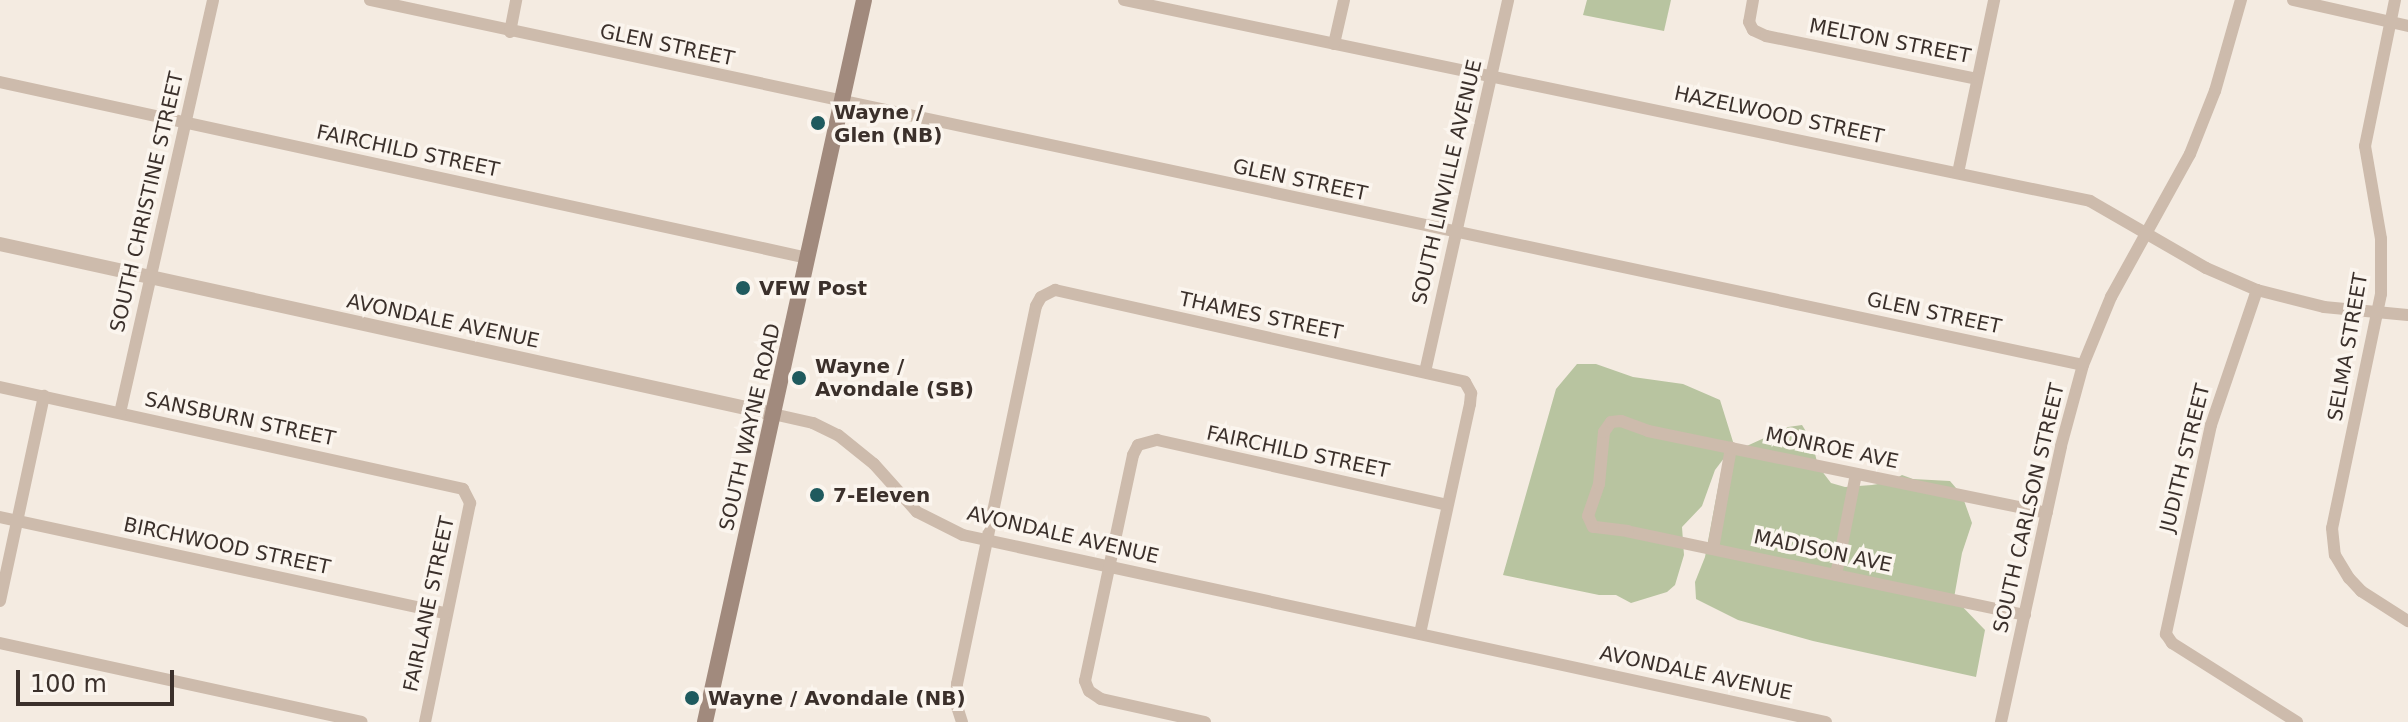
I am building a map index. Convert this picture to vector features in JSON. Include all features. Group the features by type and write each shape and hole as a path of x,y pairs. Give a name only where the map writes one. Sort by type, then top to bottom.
{"main road":[{"name":"SOUTH WAYNE ROAD","path":"705,722 864,0"}],"street":[{"name":"SOUTH CHRISTINE STREET","path":"120,413 213,0"},
{"name":"GLEN STREET","path":"370,0 2083,365"},
{"path":"510,32 516,0"},
{"name":"HAZELWOOD STREET","path":"1124,0 1179,6 1334,44 2098,203 2206,268 2257,290 2324,307 2408,315"},
{"path":"1334,44 1344,0"},
{"name":"SOUTH LINVILLE AVENUE","path":"1425,372 1508,0"},
{"name":"MELTON STREET","path":"1753,0 1751,27 1766,36 1977,79"},
{"path":"1958,173 1994,0"},
{"name":"SOUTH CARLSON STREET","path":"2001,722 2069,412 2083,365 2111,297 2147,234 2205,118 2241,0"},
{"path":"2293,0 2408,26"},
{"name":"SELMA STREET","path":"2395,0 2365,146 2381,239 2383,272 2378,313 2335,512 2333,545 2354,585 2408,621"},
{"name":"FAIRCHILD STREET","path":"0,82 808,258"},
{"name":"AVONDALE AVENUE","path":"0,244 773,414 836,434 863,453 898,495 926,518 963,535 1826,722"},
{"name":"JUDITH STREET","path":"2257,290 2211,425 2167,624 2168,639 2297,722"},
{"name":"THAMES STREET","path":"988,540 1036,306 1049,291 1062,291 1460,380 1471,393 1420,634"},
{"name":"SANSBURN STREET","path":"0,387 461,488 468,495"},
{"path":"0,601 44,396"},
{"name":"MONROE AVE","path":"1612,531 1593,527 1588,516 1599,484 1604,432 1611,422 1621,421 1648,431 2047,513"},
{"name":"FAIRCHILD STREET","path":"1109,566 1133,455 1142,443 1157,440 1447,505"},
{"path":"1713,549 1731,448"},
{"path":"1836,575 1856,474"},
{"name":"FAIRLANE STREET","path":"425,722 470,503 468,495"},
{"name":"BIRCHWOOD STREET","path":"0,517 445,613"},
{"name":"MADISON AVE","path":"1612,531 1628,531 2025,615"},
{"path":"962,722 955,692 988,540"},
{"path":"1109,566 1085,674 1087,687 1101,699 1205,722"},
{"path":"0,643 361,722"}],"green space":[{"path":"1587,0 1671,0 1664,31 1583,15"},
{"path":"1577,364 1596,364 1633,377 1683,384 1720,400 1734,445 1715,470 1702,506 1682,527 1684,555 1675,585 1667,592 1631,603 1616,595 1599,595 1503,575 1556,389"},
{"path":"1802,425 1812,441 1818,466 1831,483 1845,487 1872,485 1890,482 1902,475 1913,479 1950,481 1962,495 1972,523 1962,553 1954,598 1985,630 1976,677 1813,641 1738,620 1696,599 1695,582 1705,557 1721,472 1738,450 1788,427"}],"place":[{"name":"Wayne / Glen (NB)","path":"818,123"},
{"name":"VFW Post","path":"743,288"},
{"name":"Wayne / Avondale (SB)","path":"799,378"},
{"name":"7-Eleven","path":"817,495"},
{"name":"Wayne / Avondale (NB)","path":"692,698"}]}
